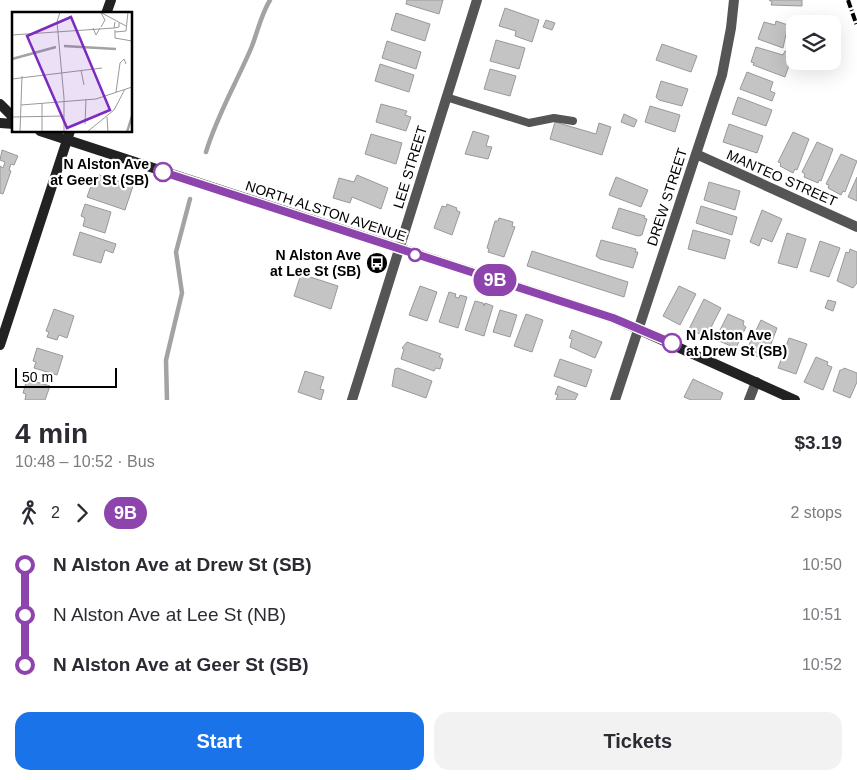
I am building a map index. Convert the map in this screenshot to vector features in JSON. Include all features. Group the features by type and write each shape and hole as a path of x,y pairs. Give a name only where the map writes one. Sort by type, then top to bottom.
{"main road":[{"path":"107,12 111,0"},
{"path":"0,104 12,116"},
{"name":"NORTH ALSTON AVENUE","path":"46,132 68,136 399,250 563,301 638,328 795,400"},
{"path":"0,344 68,136"}],"street":[{"name":"LEE STREET","path":"352,400 477,0"},
{"name":"DREW STREET","path":"615,400 722,74 731,28 734,0"},
{"name":"MANTEO STREET","path":"696,154 857,227"},
{"path":"748,400 756,382"}],"lane":[{"path":"446,97 529,123 554,118 573,121"}],"building":[{"path":"407,0 443,0 439,14 406,4"},
{"path":"769,0 802,0 802,6 771,5 772,2"},
{"path":"505,8 539,20 532,42 515,36 516,31 499,26"},
{"path":"396,13 430,24 425,41 391,30"},
{"path":"546,20 555,23 552,30 543,27"},
{"path":"776,21 786,24 783,48 758,39 764,22 775,25"},
{"path":"496,40 525,48 519,69 490,61"},
{"path":"387,41 421,52 416,69 382,58"},
{"path":"662,44 697,56 691,72 656,60"},
{"path":"756,47 783,55 785,51 787,70 785,77 753,65 754,63 751,62"},
{"path":"380,64 414,75 409,92 375,81"},
{"path":"490,69 516,76 510,96 484,89"},
{"path":"747,72 773,82 770,91 775,93 772,101 740,89"},
{"path":"661,81 688,89 682,106 659,100 656,97"},
{"path":"738,97 772,110 766,126 732,114"},
{"path":"381,104 407,111 405,115 411,117 406,131 376,122"},
{"path":"650,106 680,115 675,132 645,122"},
{"path":"624,114 637,120 634,127 621,122"},
{"path":"555,122 596,134 599,123 611,127 602,155 550,139"},
{"path":"729,124 763,136 757,153 723,142"},
{"path":"473,131 489,136 486,146 492,147 488,159 465,154"},
{"path":"793,132 809,139 797,170 795,169 793,173 780,166 781,163 778,162"},
{"path":"371,134 402,143 396,164 365,154"},
{"path":"817,142 833,149 821,181 819,180 818,183 804,177 805,174 802,172"},
{"path":"2,150 18,156 14,165 11,164 9,170 11,171 3,194 0,193 0,166 3,168 5,162 0,160"},
{"path":"841,154 857,161 845,192 843,191 841,195 828,188 829,185 826,184"},
{"path":"99,175 133,186 125,210 87,197 92,183 96,185"},
{"path":"357,175 388,188 381,209 352,197 350,203 333,198 339,178 354,182"},
{"path":"616,177 648,190 641,207 609,195"},
{"path":"857,177 857,201 848,197"},
{"path":"709,182 740,191 735,210 704,200"},
{"path":"85,204 111,212 105,233 83,226 85,218 81,216"},
{"path":"447,204 457,208 456,210 460,212 452,235 434,228 442,206 446,207"},
{"path":"701,206 737,217 732,235 696,223"},
{"path":"619,208 645,216 644,218 647,219 642,235 638,236 612,228"},
{"path":"762,210 782,219 772,242 762,238 759,246 750,242"},
{"path":"499,218 513,222 512,226 515,227 504,257 488,252 489,249 487,248 495,221 498,221"},
{"path":"693,230 730,240 725,259 688,249"},
{"path":"80,232 116,244 113,253 105,250 101,263 73,255"},
{"path":"787,233 806,239 797,268 778,263"},
{"path":"601,240 636,249 635,252 638,252 633,268 600,259 596,256"},
{"path":"820,241 840,248 829,277 810,271"},
{"path":"850,249 857,252 857,283 853,288 837,281 846,252 849,253"},
{"path":"532,251 628,282 624,297 527,266"},
{"path":"301,274 338,286 331,309 294,296"},
{"path":"420,286 437,292 427,321 409,315"},
{"path":"679,286 696,294 680,325 663,316"},
{"path":"449,292 456,294 455,297 459,298 460,295 467,297 458,328 439,322"},
{"path":"704,299 721,308 706,337 689,329"},
{"path":"828,300 836,302 833,311 825,308"},
{"path":"475,301 483,303 484,306 485,303 493,306 484,336 465,330"},
{"path":"54,309 74,316 67,338 59,335 57,340 47,337 49,332 46,331"},
{"path":"500,310 517,315 510,337 493,332"},
{"path":"526,314 543,320 532,352 514,346"},
{"path":"728,314 744,321 743,325 746,327 736,348 719,341 721,338 717,336"},
{"path":"761,320 777,328 766,357 764,356 763,359 748,353 747,349"},
{"path":"572,330 602,342 595,358 570,347 572,339 569,338"},
{"path":"789,338 807,344 796,374 778,368"},
{"path":"407,342 441,354 439,357 443,359 440,369 436,368 434,371 401,359 404,349 402,348"},
{"path":"37,348 63,356 57,375 34,368 36,362 33,361"},
{"path":"816,357 828,362 827,365 832,367 823,390 804,382"},
{"path":"560,359 592,370 586,387 554,376"},
{"path":"398,368 432,381 426,398 392,386 395,369"},
{"path":"844,368 857,373 857,382 850,398 833,391 840,370"},
{"path":"305,371 324,377 320,389 324,390 321,400 298,392"},
{"path":"27,379 50,386 45,400 25,400 26,394 23,393"},
{"path":"693,379 723,393 720,400 691,400 684,397"},
{"path":"558,386 578,394 575,400 556,400 558,395 555,394"}],"waterway":[{"path":"206,152 270,0"},
{"path":"167,400 166,360 182,293 176,252 190,199"}],"railway":[{"path":"848,0 857,26"}],"bus line":[{"name":"9B","path":"163,172 399,250 563,301 613,318 672,343"}],"place":[{"name":"N Alston Ave at Geer St (SB)","path":"163,172"},
{"name":"N Alston Ave at Lee St (SB)","path":"377,263"},
{"name":"N Alston Ave at Drew St (SB)","path":"672,343"}]}
